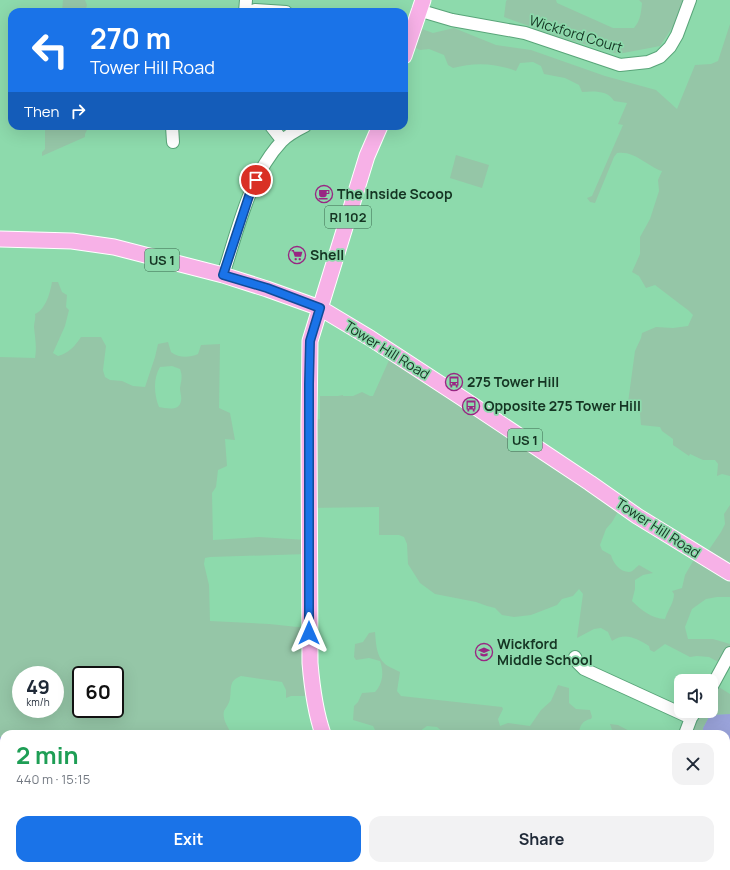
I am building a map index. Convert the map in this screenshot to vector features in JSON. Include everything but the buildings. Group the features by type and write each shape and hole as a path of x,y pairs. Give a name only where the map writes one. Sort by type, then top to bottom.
{"main road":[{"path":"408,43 420,5"},
{"name":"RI 102","path":"322,730 314,697 310,663 310,341 368,156 378,130"},
{"name":"Tower Hill Road","path":"0,239 72,241 114,248 223,275 267,288 320,308 370,338 462,398 637,516 730,573"}],"street":[{"name":"Wickford Court","path":"420,5 452,20 525,33 620,65 648,62 660,57 670,47 677,35 690,0"},
{"path":"172,130 173,142"},
{"path":"274,130 282,140"},
{"path":"223,275 250,193 262,167 282,140 298,130"},
{"path":"718,675 730,653"},
{"path":"575,657 584,669 674,706"},
{"path":"687,730 691,718"}],"green space":[{"path":"63,0 85,0 87,5 86,8 62,8"},
{"path":"507,0 556,0 557,3 613,28 634,28 638,23 641,14 642,3 639,0 683,0 678,19 660,46 618,54 557,36 504,17"},
{"path":"730,24 730,476 722,474 717,476 718,464 715,460 703,460 690,454 689,456 673,445 673,439 662,431 660,427 641,425 640,413 627,410 635,351 642,333 656,327 673,328 688,326 693,315 655,285 646,288 639,276 632,272 640,254 640,237 650,219 659,191 658,180 662,171 635,156 617,153 595,203 590,202 587,198 592,196 623,125 618,124 627,103 614,101 608,95 600,92 582,92 579,85 565,78 544,74 541,66 533,62 520,63 516,71 501,66 485,64 453,68 448,65 444,55 429,49 420,50 412,46 419,28 433,33 454,28 496,45 531,50 605,76 656,90 677,109 695,65 711,64 718,61"},
{"path":"45,130 87,130 85,137 42,156 42,152 45,149"},
{"path":"456,155 489,165 482,188 450,178"},
{"path":"52,282 58,282 62,292 67,295 66,307 69,310 65,326 53,353 58,356 69,351 81,337 101,337 106,346 103,370 105,377 110,380 122,381 133,386 145,387 158,344 168,342 171,352 184,357 198,354 201,345 220,344 219,408 230,413 235,440 225,439 227,466 218,470 216,487 212,493 213,540 259,537 307,540 307,554 205,558 204,564 209,585 210,621 269,624 307,628 309,696 291,696 286,698 286,690 282,682 241,676 234,680 231,685 230,701 224,711 225,720 230,730 0,730 0,357 35,358 35,314 45,305 49,296","holes":["172,366 180,369 182,379 180,388 180,404 175,408 159,407 155,392 155,381 160,367"]},
{"path":"390,358 402,364 408,373 414,366 622,505 606,529 600,545 602,550 611,555 613,561 620,569 630,572 639,565 653,573 643,575 635,580 635,589 632,601 655,617 665,619 673,600 674,594 672,591 682,588 685,575 696,556 704,557 721,532 725,524 724,514 730,505 730,563 726,570 730,573 730,597 706,599 692,609 685,627 688,639 713,639 730,644 730,653 724,665 709,657 690,657 665,644 654,652 650,650 649,646 630,637 621,637 612,641 608,632 601,628 594,629 577,638 583,594 579,589 573,596 562,599 557,605 531,615 514,617 502,615 495,608 476,602 435,594 420,583 408,564 407,544 404,537 399,535 379,535 379,507 307,508 308,422 320,419 320,396 353,396 362,392 373,396"},
{"path":"375,632 377,649 382,661 400,672 397,691 401,696 502,707 503,709 498,719 500,726 508,723 530,726 541,710 551,701 558,685 569,688 569,703 576,709 590,710 592,717 582,724 580,730 440,730 437,727 427,726 422,730 375,730 373,726 353,720 354,706 358,702 362,693 375,692 381,681 382,669 380,661 369,658 356,660 354,657 355,644 363,642 369,633"},
{"path":"718,686 730,694 730,714 718,715"},
{"path":"693,718 708,718 703,730 687,730"},
{"path":"610,724 618,725 627,730 612,730"}],"water":[{"path":"730,714 730,730 703,730 708,718 718,718 718,715"}],"place":[{"name":"The Inside Scoop","path":"324,194"},
{"name":"Shell","path":"297,255"},
{"name":"275 Tower Hill","path":"454,382"},
{"name":"Opposite 275 Tower Hill","path":"471,406"},
{"name":"Wickford Middle School","path":"484,652"}],"route":[{"path":"256,180 250,193 223,275 267,288 320,308 310,341 308,492 309,633"}]}
